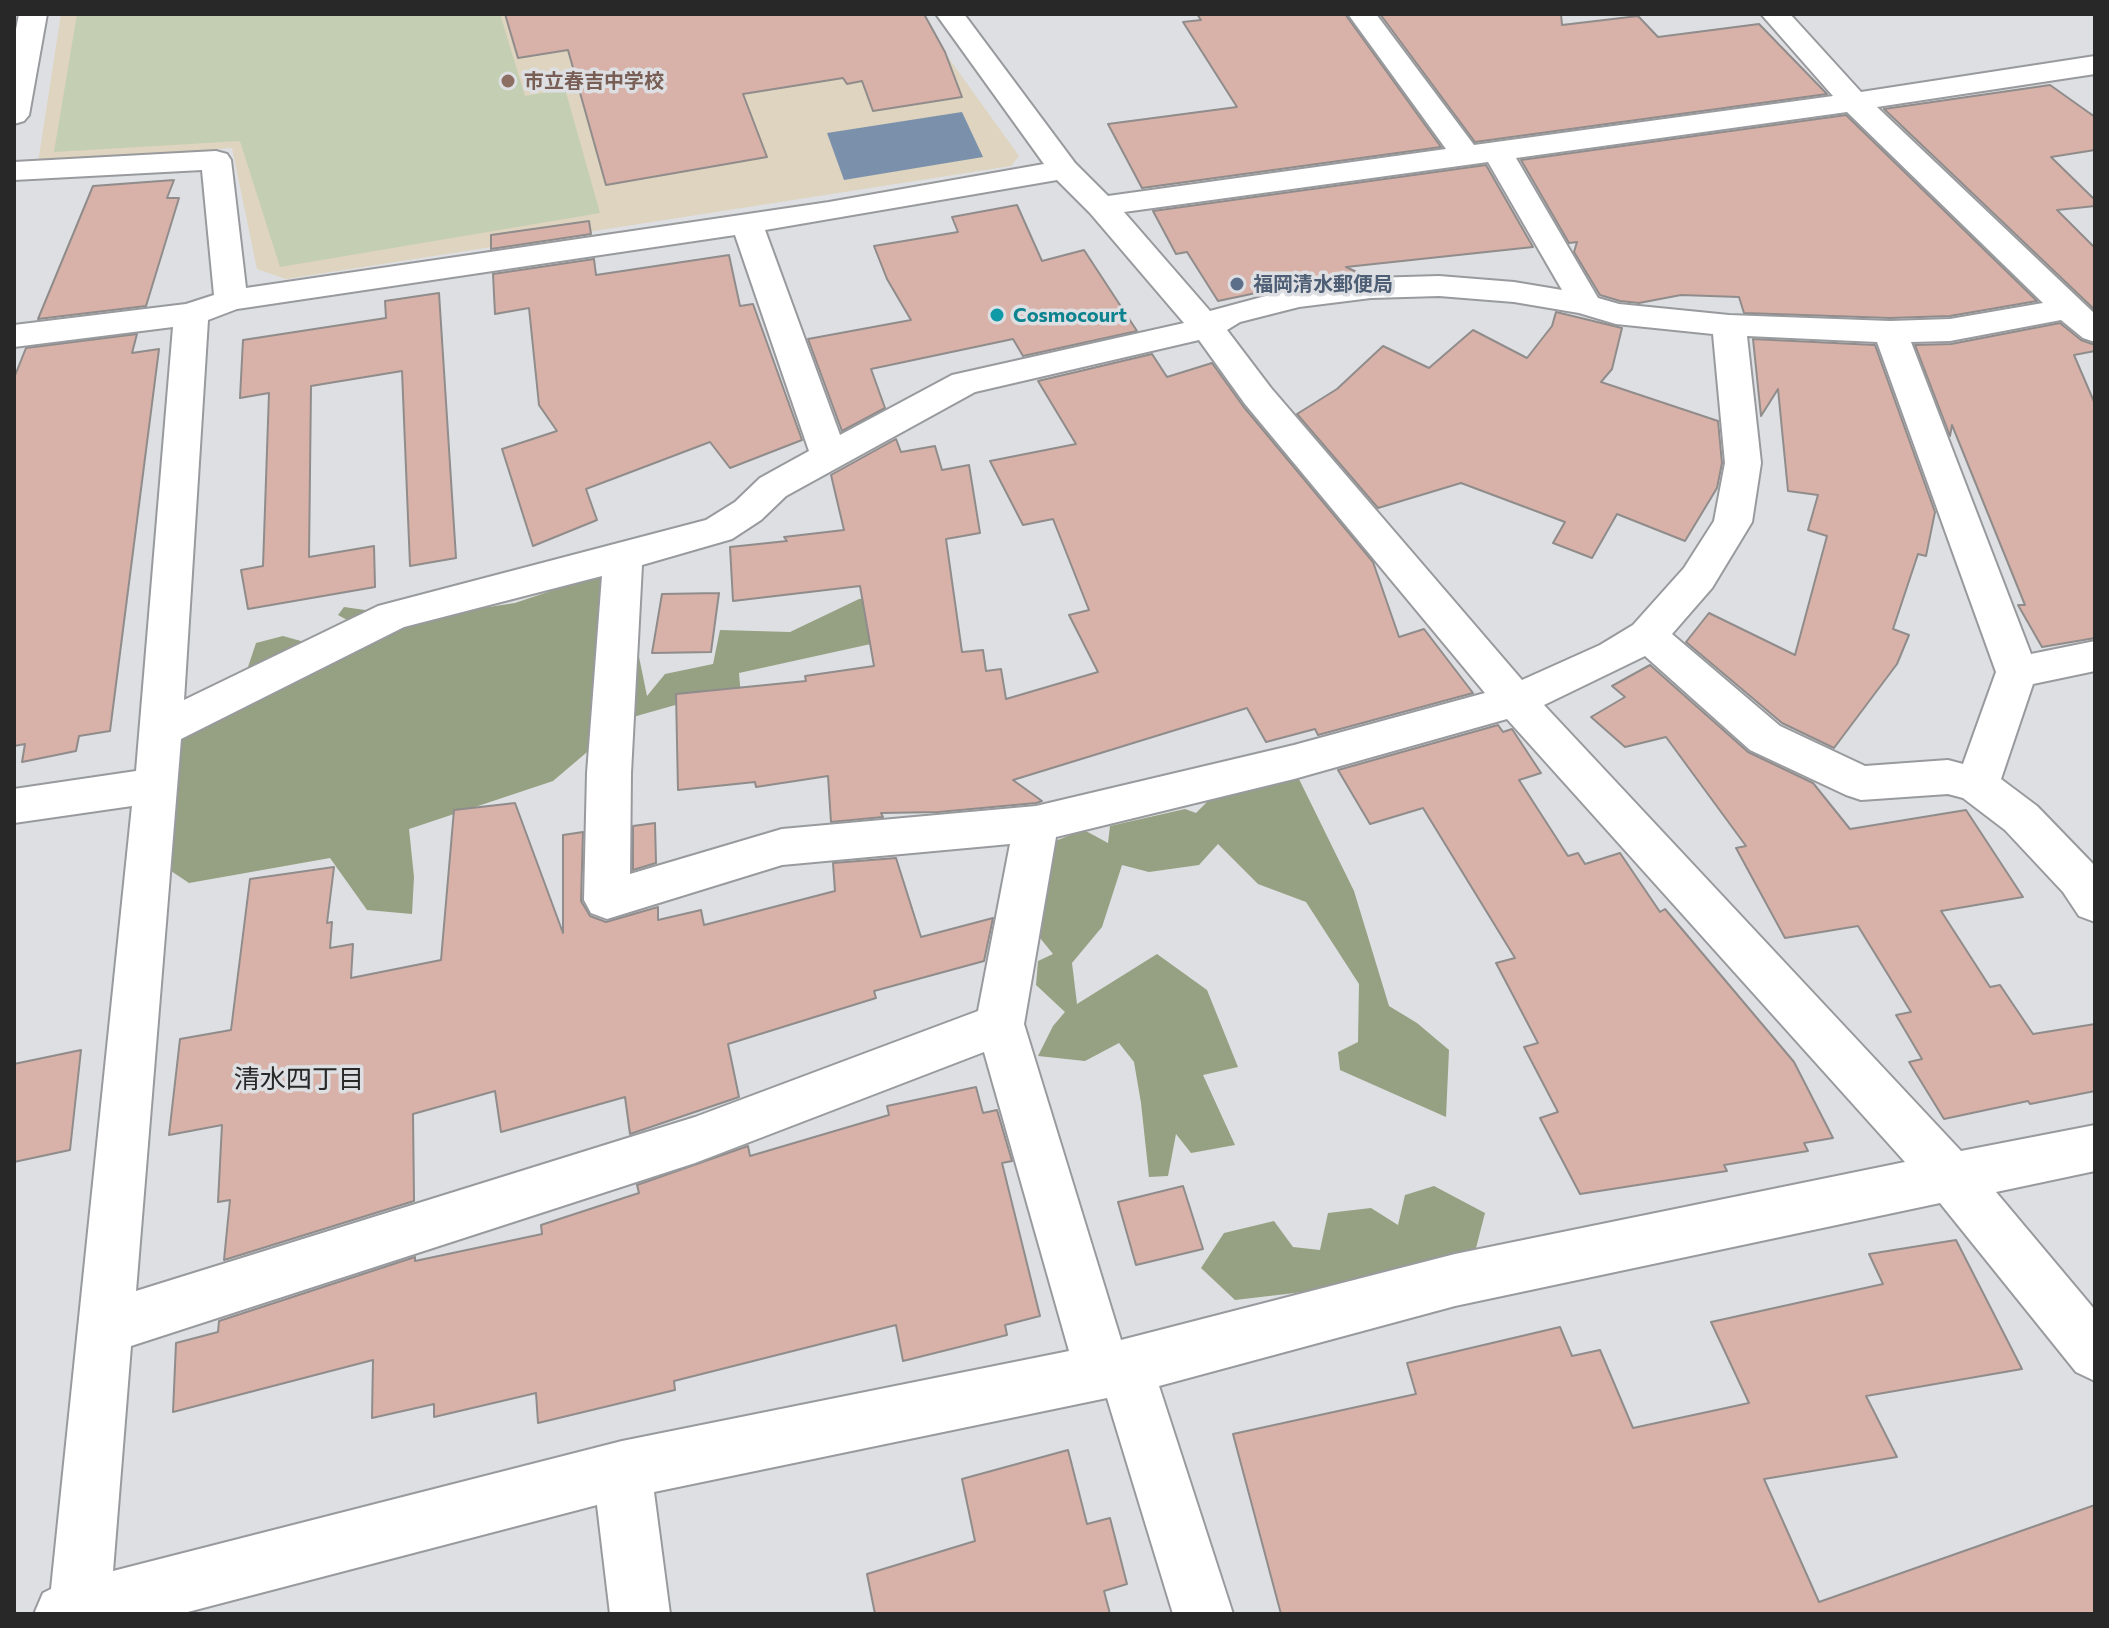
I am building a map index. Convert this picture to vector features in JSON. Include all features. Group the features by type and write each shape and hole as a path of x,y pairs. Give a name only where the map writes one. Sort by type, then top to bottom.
{"street":[{"path":"14,115 33,14"},
{"path":"950,14 1064,170 1101,206 1207,328 1258,396 1515,701 1952,1178 2095,1353"},
{"path":"1362,14 1482,153 1577,285 1584,304"},
{"path":"1775,14 1854,102 2068,309 2095,331"},
{"path":"1101,206 1854,102 2095,65"},
{"path":"14,171 216,160 211,307 154,786 104,1328 74,1612 622,1470 1114,1369 1486,1273 2095,1148"},
{"path":"14,336 747,223 1064,170"},
{"path":"747,223 829,456"},
{"path":"161,730 392,616 719,530 748,511 773,487 964,383 1207,328 1228,314 1299,297 1371,288 1439,286 1514,292 1584,304 1616,314 1729,325 1890,332 1950,330 2068,309"},
{"path":"623,556 609,773 607,900 782,847 1036,824 1294,762 1515,701 1614,656 1647,635 1698,578 1733,522 1743,463 1729,325"},
{"path":"1890,332 2017,672 1977,785"},
{"path":"1647,635 1765,738 1861,783 1948,777 1977,785 2021,818 2079,879 2095,903"},
{"path":"2017,672 2095,656"},
{"path":"14,806 154,786"},
{"path":"1036,824 1000,1024 1114,1369 1203,1614"},
{"path":"104,1328 695,1140 1000,1024"},
{"path":"622,1470 640,1614"}],"shaded area":[{"name":"市立春吉中学校","path":"61,14 917,14 1019,156 1011,166 286,279 257,269 232,148 38,163"}],"green space":[{"path":"77,14 500,14 525,96 565,89 600,213 280,267 240,141 54,152"},
{"path":"622,567 640,614 638,652 647,696 665,674 713,664 720,630 790,632 859,599 952,588 957,625 739,673 742,708 707,696 626,719 553,781 409,829 414,877 412,914 367,910 330,858 189,883 162,865 166,753 246,673 256,643 283,636 308,643 356,625 338,615 344,607 372,611 456,612 515,603"},
{"path":"1297,775 1354,891 1389,1006 1417,1023 1449,1050 1446,1117 1340,1070 1338,1052 1358,1042 1359,984 1306,902 1258,884 1218,844 1199,865 1149,872 1122,865 1102,927 1072,963 1077,1004 1157,954 1207,990 1238,1067 1203,1075 1235,1145 1191,1153 1176,1134 1168,1176 1149,1177 1134,1062 1119,1043 1085,1061 1038,1056 1053,1026 1065,1012 1036,985 1038,961 1053,954 1023,917 1042,846 1084,830 1108,843 1110,826 1185,809 1196,813 1231,778"},
{"path":"1434,1186 1485,1213 1476,1248 1455,1280 1346,1287 1235,1300 1201,1268 1224,1233 1274,1221 1293,1247 1320,1250 1328,1213 1371,1208 1398,1225 1405,1195"}],"water":[{"path":"962,112 983,157 844,180 827,133"}],"building":[{"path":"505,14 924,14 945,52 962,97 873,111 862,81 847,84 843,78 743,94 767,157 606,185 568,50 518,58"},
{"path":"1197,14 1345,14 1441,147 1142,188 1108,124 1237,107 1183,22 1201,20"},
{"path":"1380,14 1561,14 1562,25 1638,16 1658,37 1759,24 1827,94 1475,142"},
{"path":"2050,85 2095,117 2095,150 2051,157 2095,200 2095,206 2057,210 2095,248 2095,310 1884,109"},
{"path":"1846,115 2037,301 1950,316 1890,318 1744,313 1739,297 1681,295 1639,303 1620,301 1600,295 1574,252 1577,242 1569,243 1521,160"},
{"path":"1486,165 1533,247 1346,267 1365,276 1299,284 1218,301 1187,252 1176,254 1153,211"},
{"path":"174,180 167,198 179,198 146,306 38,319 93,186"},
{"path":"1017,205 1042,261 1084,250 1137,331 1023,356 1013,339 871,369 885,408 842,431 808,339 911,320 887,279 874,246 958,232 952,217"},
{"path":"589,221 591,234 491,249 491,235"},
{"path":"729,255 740,306 753,304 802,440 730,468 710,442 586,489 597,520 533,546 502,449 557,431 539,405 529,308 495,314 493,274 594,259 596,275"},
{"path":"439,293 456,558 410,566 402,371 311,386 309,557 374,546 375,587 248,609 241,570 263,566 269,393 240,398 243,340 386,318 385,301"},
{"path":"1556,312 1622,328 1612,369 1601,382 1718,421 1722,463 1717,488 1685,541 1617,514 1592,558 1553,543 1565,522 1461,483 1378,508 1297,414 1337,389 1383,346 1429,368 1473,330 1527,358 1552,326"},
{"path":"2060,323 2081,340 2095,345 2095,351 2074,355 2095,404 2095,638 2042,647 2018,605 2025,605 1952,425 1950,436 1915,345 1951,344"},
{"path":"137,334 132,353 159,349 110,731 79,736 76,751 22,762 25,744 14,746 14,378 26,348"},
{"path":"1753,339 1875,345 1935,512 1926,556 1918,554 1893,629 1909,635 1897,664 1834,748 1782,723 1686,642 1709,613 1795,655 1827,536 1808,530 1818,495 1788,491 1778,389 1761,416"},
{"path":"1152,354 1167,377 1212,363 1243,406 1373,562 1399,637 1424,629 1473,693 1318,735 1315,729 1266,742 1247,708 1013,780 1042,801 1036,803 939,812 881,813 883,817 831,822 828,776 756,787 755,782 678,790 676,694 806,681 805,676 874,666 860,586 733,601 730,547 787,541 784,537 844,530 831,475 896,439 901,452 935,446 942,470 969,465 980,533 946,539 962,652 983,650 986,671 1001,669 1006,699 1098,672 1069,615 1089,610 1053,519 1023,525 990,461 1076,444 1038,381"},
{"path":"719,593 711,652 652,653 662,594"},
{"path":"1650,665 1748,752 1813,783 1850,829 1966,810 2023,897 1941,911 1990,987 2000,985 2033,1034 2095,1024 2095,1091 1944,1119 1909,1062 1922,1059 1896,1015 1911,1012 1858,926 1785,938 1736,848 1746,846 1666,737 1625,747 1591,717 1625,697 1612,686"},
{"path":"1498,725 1503,732 1512,729 1541,773 1519,780 1568,856 1578,853 1585,864 1620,853 1660,912 1665,909 1794,1062 1833,1138 1804,1143 1808,1151 1724,1165 1727,1171 1580,1194 1540,1118 1558,1112 1524,1047 1538,1043 1496,963 1515,958 1423,808 1370,824 1338,770"},
{"path":"515,803 563,933 563,835 583,832 581,901 590,916 606,922 658,907 658,920 701,910 704,925 835,891 833,863 896,858 921,937 993,918 984,961 874,991 876,998 728,1044 739,1097 630,1134 625,1097 501,1132 495,1091 413,1114 414,1201 224,1260 230,1200 218,1202 222,1125 169,1135 180,1039 231,1030 250,879 334,867 327,923 332,922 330,948 353,944 351,978 441,960 454,810"},
{"path":"655,823 656,863 633,870 633,826"},
{"path":"81,1050 70,1150 14,1162 14,1064"},
{"path":"976,1087 983,1113 997,1110 1012,1161 1002,1163 1040,1316 1005,1325 1007,1335 903,1361 896,1325 674,1381 675,1390 538,1423 536,1393 434,1417 434,1404 372,1418 373,1360 173,1412 176,1343 218,1332 219,1321 415,1257 415,1261 542,1234 541,1225 639,1193 637,1185 748,1146 750,1156 889,1115 887,1106"},
{"path":"1183,1186 1203,1249 1136,1265 1118,1202"},
{"path":"1956,1240 2022,1369 1866,1396 1897,1457 1764,1479 1819,1602 2095,1505 2095,1614 1281,1614 1233,1434 1416,1394 1407,1363 1560,1327 1572,1356 1600,1350 1633,1428 1749,1403 1711,1322 1883,1284 1869,1254"},
{"path":"1068,1450 1087,1524 1110,1518 1127,1584 1104,1591 1110,1614 875,1614 867,1574 975,1541 962,1479"}],"place":[{"name":"市立春吉中学校","path":"508,81"},
{"name":"福岡清水郵便局","path":"1237,284"},
{"name":"Cosmocourt","path":"997,315"}],"district":[{"name":"清水四丁目","path":"299,1079"}]}
